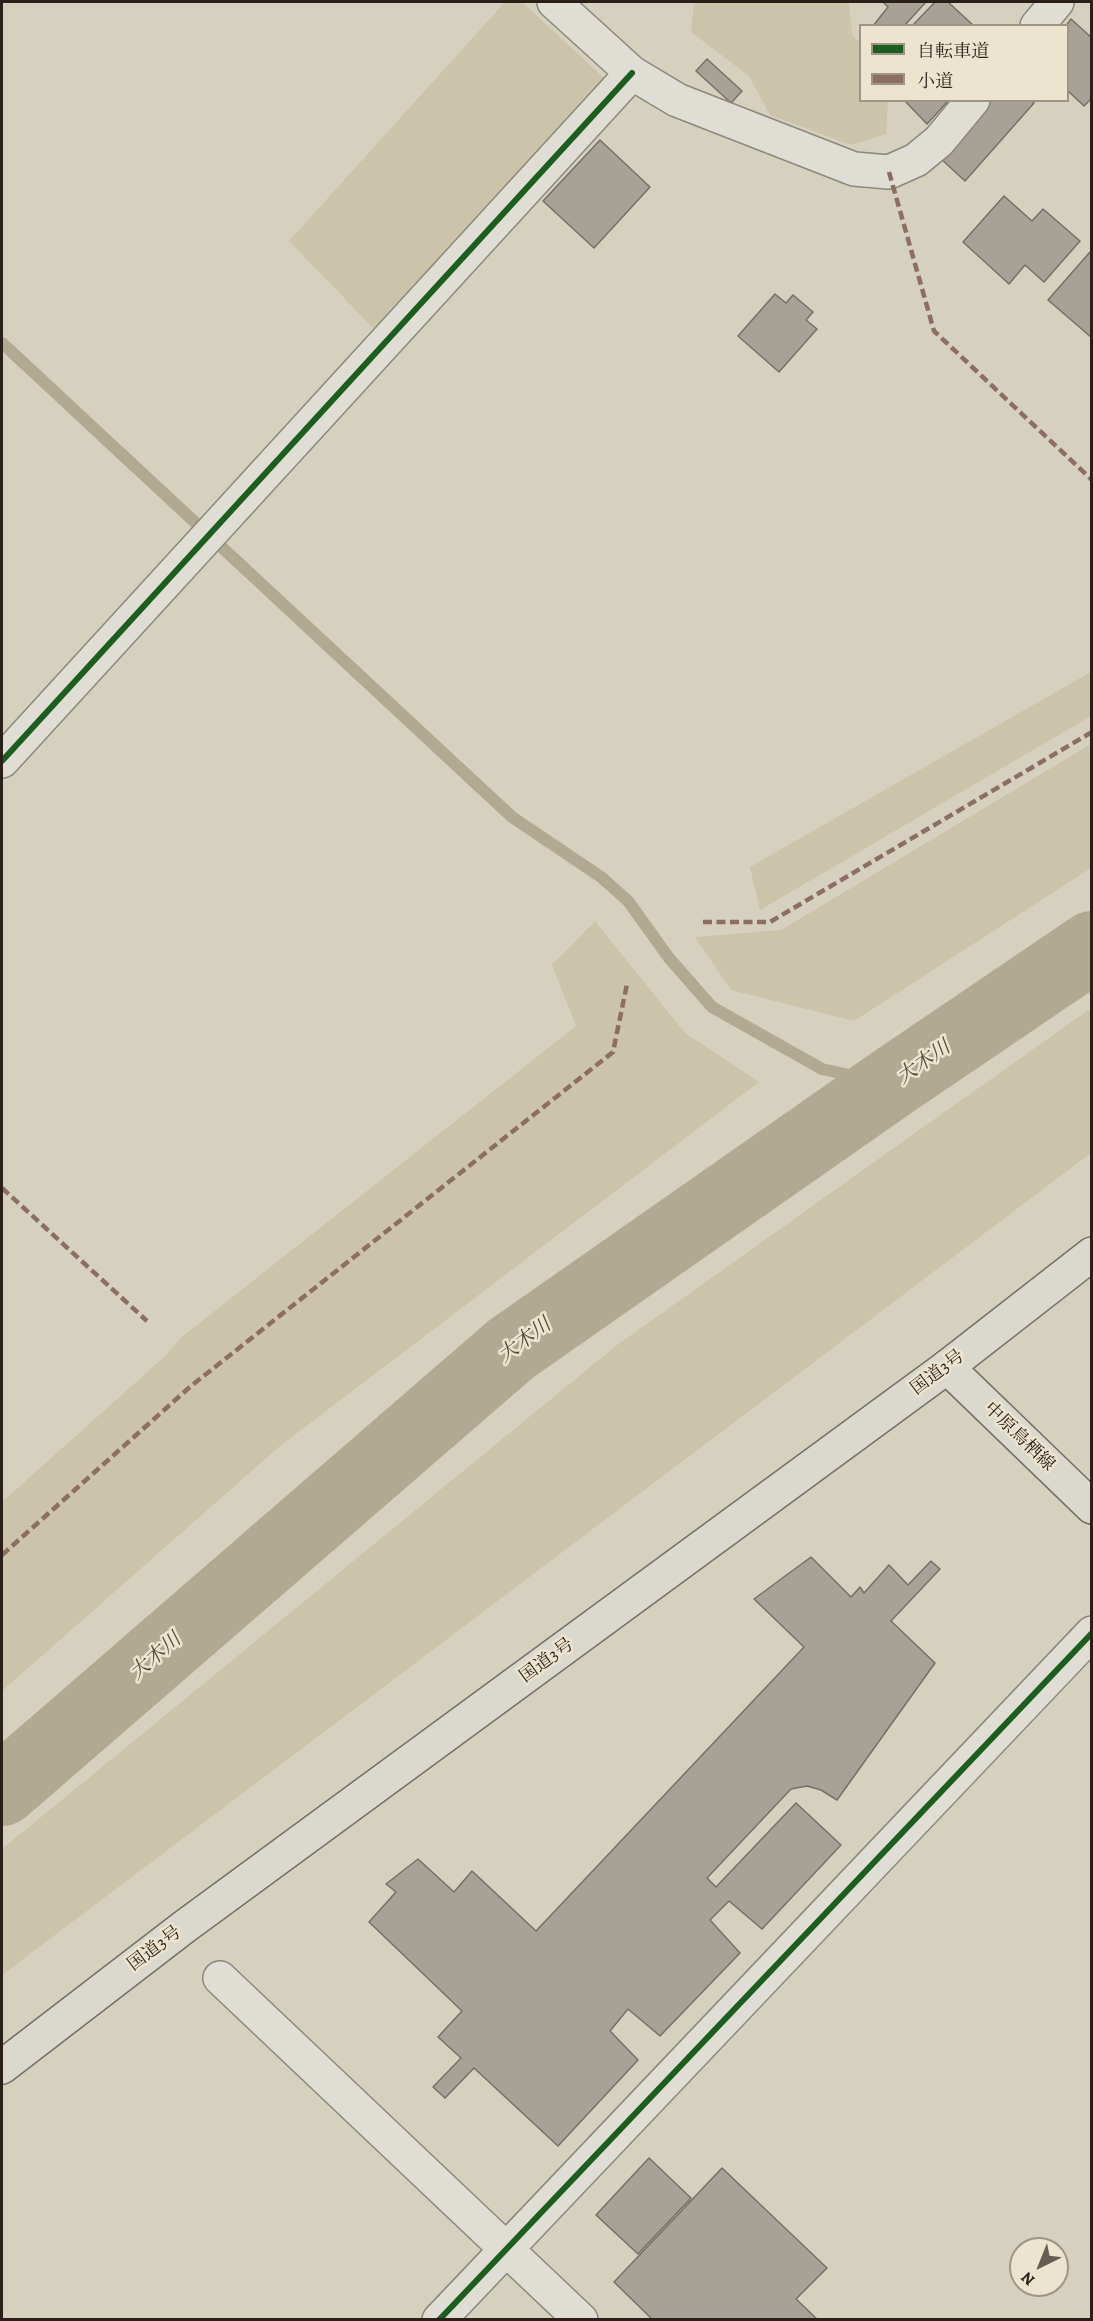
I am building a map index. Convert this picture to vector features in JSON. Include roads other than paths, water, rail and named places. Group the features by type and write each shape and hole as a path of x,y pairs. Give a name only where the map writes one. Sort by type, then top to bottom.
{"main road":[{"name":"国道3号","path":"2,2067 193,1920 947,1367 1092,1254"},
{"name":"中原鳥栖線","path":"947,1367 1092,1507"}],"street":[{"path":"554,2 632,73 677,100 854,169 890,172 916,160 939,141 971,102"},
{"path":"1039,24 1057,2"},
{"path":"2,761 632,73"},
{"path":"439,2319 1092,1633"},
{"path":"220,1978 581,2319"}],"waterway":[{"path":"2,343 512,817 601,877 628,901 669,958 712,1007 822,1069 890,1084"},
{"name":"大木川","path":"2,1790 511,1349 890,1084 1092,947"}]}
